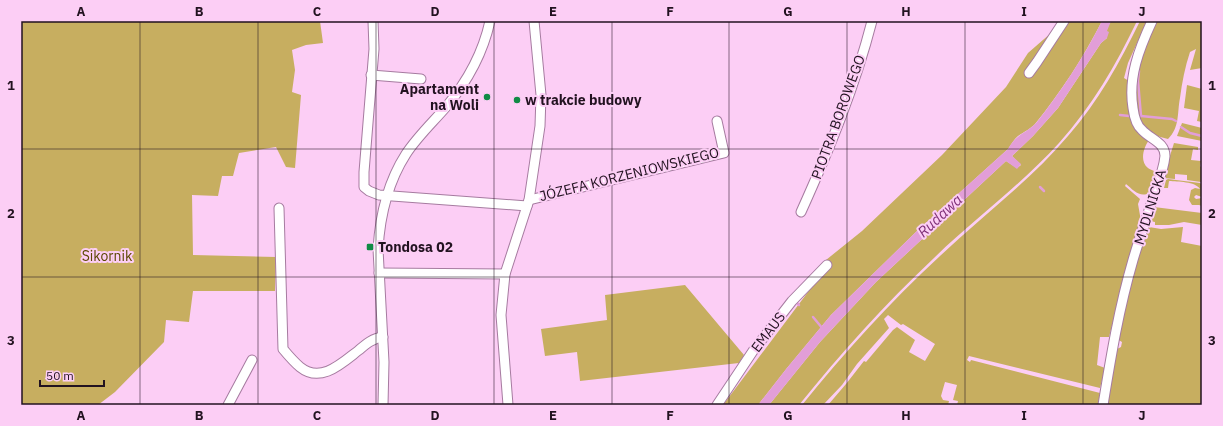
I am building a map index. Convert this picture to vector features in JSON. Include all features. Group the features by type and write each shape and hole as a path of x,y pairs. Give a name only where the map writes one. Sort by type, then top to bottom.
{"street":[{"path":"372,21 374,36 364,187 379,195 387,196 528,203"},
{"path":"384,405 385,390 383,337 378,249 379,232 387,196 406,153 457,94 465,82 479,56 490,21"},
{"name":"JÓZEFA KORZENIOWSKIEGO","path":"508,405 500,315 505,274 528,203 540,126 541,95 534,21"},
{"name":"PIOTRA BOROWEGO","path":"801,212 825,159 850,95 872,21"},
{"path":"1029,73 1042,56 1064,21"},
{"name":"MYDLNICKA","path":"1102,405 1113,344 1125,291 1162,171 1164,158 1162,146 1139,128 1135,119 1132,103 1132,80 1134,69 1140,48 1152,21"},
{"path":"371,75 421,78"},
{"name":"JÓZEFA KORZENIOWSKIEGO","path":"528,203 724,153 717,121"},
{"path":"279,208 283,349 300,367 312,373 319,374 334,369 369,342 376,338 383,337"},
{"name":"EMAUS","path":"716,405 753,351 792,300 826,265"},
{"path":"380,273 505,274"},
{"path":"228,405 252,360"}],"green space":[{"name":"Sikornik","path":"21,21 320,21 323,43 306,45 292,50 295,70 292,92 301,95 295,168 286,167 276,147 239,153 233,176 222,176 218,196 192,195 193,255 276,257 275,291 193,291 189,322 166,320 164,342 115,392 98,405 21,405"},
{"path":"1062,21 1102,21 1071,74 1054,100 1035,124 1017,137 1008,149 917,231 831,315 758,405 723,405 811,288 832,267 826,260 862,231 942,155 1006,87 1028,53 1059,26"},
{"path":"1111,21 1137,21 1121,53 1093,100 1059,143 1013,188 949,244 898,293 847,348 799,405 769,405 820,342 876,282 1006,161 1017,168 1021,165 1012,156 1033,136 1058,108 1101,43 1107,38 1107,28"},
{"path":"1140,21 1147,21 1128,63 1124,78 1129,81 1130,106 1149,140 1145,146 1143,154 1144,162 1148,168 1154,171 1155,176 1149,193 1143,195 1137,193 1126,184 1125,186 1140,199 1138,204 1141,221 1109,337 1100,337 1097,365 1105,368 1100,388 969,356 967,360 970,362 971,360 1100,393 1098,405 957,405 958,401 953,400 957,385 945,382 941,396 943,400 949,401 948,405 828,405 864,361 866,362 897,327 915,340 909,352 925,361 935,344 903,324 901,325 888,315 884,319 889,328 857,364 842,385 823,405 802,405 851,347 903,291 956,241 1038,168 1068,136 1079,123 1108,81"},
{"path":"1155,21 1202,21 1202,68 1190,70 1196,49 1190,52 1183,80 1175,130 1168,139 1153,134 1144,126 1139,118 1136,104 1135,88 1137,74"},
{"path":"1187,85 1202,89 1202,122 1197,121 1199,111 1184,108"},
{"path":"1182,123 1202,128 1202,141 1177,136"},
{"path":"1174,143 1198,147 1198,150 1193,149 1191,160 1201,161 1201,182 1187,180 1187,175 1175,174 1175,179 1163,178"},
{"path":"1166,180 1200,183 1202,185 1202,197 1196,195 1194,197 1196,199 1202,198 1202,206 1192,205 1189,200 1191,190 1195,188 1200,189 1198,186 1186,182 1169,181 1168,188 1164,188"},
{"path":"1154,207 1202,213 1202,225 1184,222 1169,225 1155,225 1155,222 1150,221"},
{"path":"1149,227 1161,229 1183,227 1181,242 1202,246 1202,405 1105,405 1115,350 1121,347 1122,342 1117,339 1142,242 1144,242"},
{"path":"685,285 744,355 739,363 580,381 577,352 545,356 541,329 607,320 605,295"}],"water":[{"name":"Rudawa","path":"1102,21 1111,21 1107,31 1109,32 1107,38 1101,43 1058,108 1033,136 1012,156 1021,164 1017,169 1006,161 876,282 820,342 769,405 758,405 831,315 917,231 1008,149 1018,137 1037,122 1072,73"}],"waterway":[{"path":"1139,71 1138,81 1141,116"},
{"path":"1120,115 1129,116"},
{"path":"1141,116 1172,119 1176,121"},
{"path":"1181,127 1190,133 1202,136"},
{"path":"1040,187 1044,191"},
{"path":"796,302 799,305"},
{"path":"813,317 823,329"}],"place":[{"name":"Apartament na Woli","path":"487,97"},
{"name":"w trakcie budowy","path":"517,100"},
{"name":"Tondosa 02","path":"370,247"}]}
